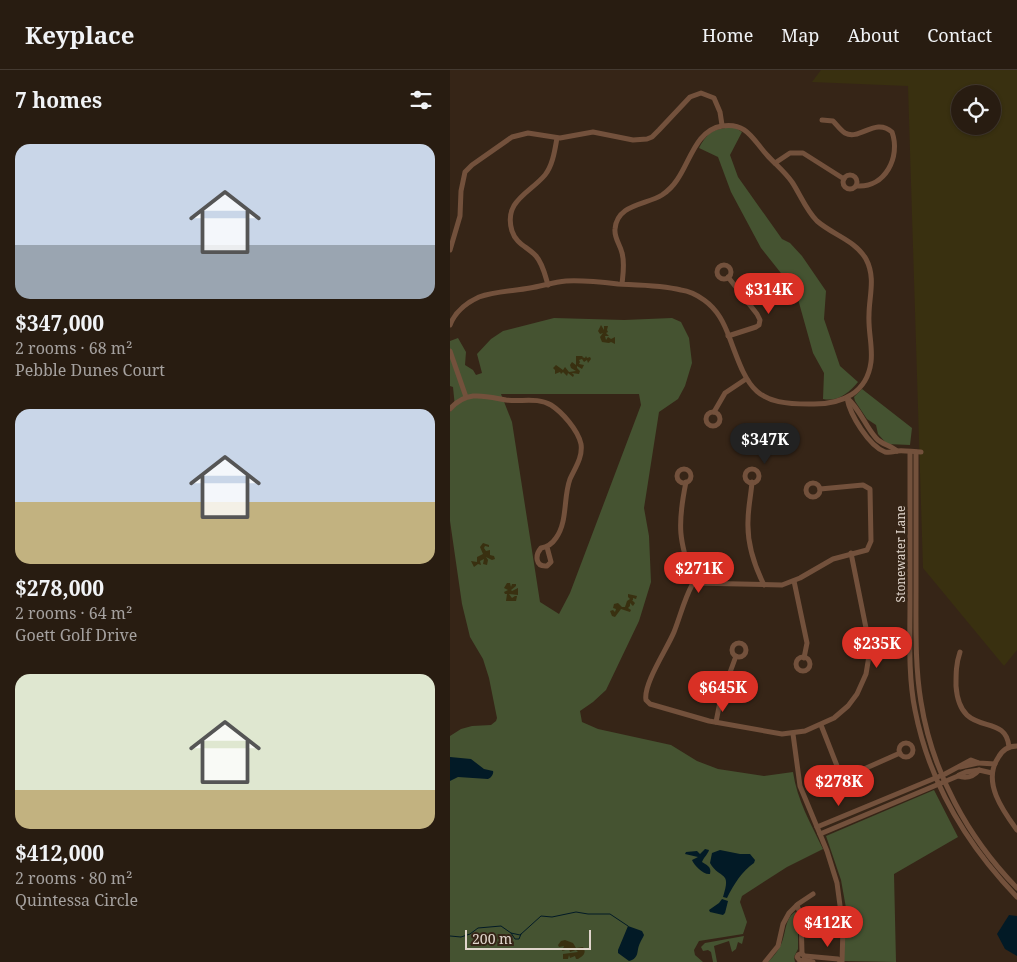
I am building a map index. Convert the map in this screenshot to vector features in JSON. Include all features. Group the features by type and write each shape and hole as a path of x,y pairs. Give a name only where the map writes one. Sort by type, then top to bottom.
{"street":[{"path":"450,250 459,222 462,183 468,169 516,135 535,134 557,138 592,132 633,140 647,139 659,130 686,100 701,93 714,98 720,112 722,125"},
{"path":"822,120 833,121 843,132 850,135 877,128 885,128 892,132 894,142 893,156 886,175 870,185 857,186 852,190 847,189 843,184 844,179 849,175 854,176 858,181 857,186"},
{"path":"450,325 460,309 481,297 548,285 574,281 673,288 695,295 706,302 718,314 746,379 760,394 791,404 826,404 847,398 855,392 868,374 871,363 869,316 872,283 865,257 853,244 816,220 792,182 748,132 738,127 722,125 709,131 700,140 679,178 668,190 656,198 630,207 619,216 615,225 614,235 623,258 622,284"},
{"path":"548,285 536,256 516,239 512,229 511,215 520,196 540,180 548,170 557,138"},
{"path":"776,163 790,153 803,153 844,179"},
{"path":"728,278 760,320 759,325 756,327 728,336"},
{"path":"450,351 466,397"},
{"path":"714,412 725,393 746,379"},
{"path":"450,409 458,401 466,397 478,395 516,401 539,401 550,404 574,428 581,445 580,458 566,493 561,530 556,538 547,546"},
{"path":"847,398 853,403 878,440 896,451 915,452"},
{"name":"Stonewater Lane","path":"915,452 918,671 921,703 926,727 942,775 958,808 992,860 1017,888"},
{"name":"Stonewater Lane","path":"915,452 911,657 913,690 919,727 938,784 954,815 973,845 1017,898"},
{"path":"686,482 680,510 679,526 684,555 693,583 673,634 656,666 646,694 646,699 650,704 716,722 770,732 793,734 822,725 838,715 852,700 863,681 868,662 869,641 851,553"},
{"path":"752,482 748,522 749,536 753,558 764,585"},
{"path":"693,583 782,584 794,581 822,564 851,553 865,551 869,548 871,537 871,492 867,486 856,485 820,489"},
{"path":"794,581 807,643 804,658"},
{"path":"960,652 955,666 957,695 960,707 970,719 1005,732 1009,747"},
{"path":"716,722 721,697 736,656"},
{"path":"822,725 840,774 844,777 900,753"},
{"path":"793,734 800,786 833,867 841,904 843,928 842,962 838,959 802,959"},
{"path":"1017,746 1009,747 999,756 994,764 992,773 993,787 997,799 1017,830"},
{"path":"817,827 960,767 979,763 994,764"},
{"path":"820,834 966,772 979,770 992,773"},
{"path":"765,962 778,946 783,924 792,909 813,894"},
{"path":"797,905 801,916 802,959"},
{"path":"802,959 813,962"}],"green space":[{"path":"734,127 742,132 730,155 738,177 782,239 790,243 802,256 826,291 824,319 840,366 858,382 851,390 838,398 823,399 824,373 813,353 796,292 761,248 731,192 718,157 699,148 709,134"},
{"path":"554,318 624,320 672,318 681,322 689,338 692,363 685,386 678,399 659,412 644,508 649,536 651,582 639,621 606,690 580,711 582,722 598,729 671,745 697,761 718,769 764,776 793,772 801,802 823,849 787,867 742,896 740,902 747,922 743,934 699,941 694,950 695,955 703,962 450,962 450,736 461,729 472,726 491,725 497,718 489,678 483,659 470,637 462,604 450,521 450,412 455,407 453,387 450,386 450,341 458,338 466,352 465,365 473,370 476,375 482,373 477,354 491,339 503,331","holes":["501,394 639,394 641,405 570,593 559,614 540,602 512,422"]},
{"path":"862,389 912,428 910,445 887,444 878,434 876,425 867,419 855,401 854,397"},
{"path":"934,790 958,837 894,874 896,962 843,961 846,908 841,880 826,836"},
{"path":"795,912 798,914 798,949 794,957 795,962 768,962 779,948 788,922"},
{"path":"744,936 742,944 738,942 736,949 732,952 729,941 714,946 717,962 713,962 711,952 708,950 703,951 701,947 705,943"}],"sand":[{"path":"821,70 1017,70 1017,650 1004,666 923,568 908,86 812,82"},
{"path":"601,325 604,330 604,326 608,326 608,332 606,333 609,336 605,336 606,340 608,337 611,339 615,337 615,344 602,342 600,337 603,333 600,334 598,331"},
{"path":"576,356 583,356 585,358 586,356 591,359 588,363 587,360 584,362 582,359 579,360 579,364 584,365 582,369 577,366 580,371 579,374 572,373 573,377 568,373 567,376 563,372 555,374 553,368 556,365 563,370 565,367 569,372 576,371 570,365 572,362 576,365"},
{"path":"483,543 489,545 489,547 485,546 484,548 486,551 490,550 490,555 494,556 495,559 492,560 486,557 488,560 487,565 483,564 484,559 480,561 481,565 478,564 474,567 471,561 477,562 477,557 483,554 480,547"},
{"path":"507,583 510,583 511,587 512,584 516,584 512,591 518,588 518,595 509,594 512,598 517,596 516,601 506,601 507,594 504,592 508,590 504,588"},
{"path":"628,594 637,596 636,599 633,598 632,600 635,603 633,606 630,603 628,608 631,610 630,612 621,609 615,617 612,616 610,611 613,610 615,612 616,609 613,608 614,604 618,603 625,607 630,599"},
{"path":"565,940 573,943 576,948 583,947 585,951 583,955 578,959 575,956 570,958 569,955 568,959 563,959 563,954 578,952 576,950 570,952 569,949 562,951 564,946 559,947 558,945 561,941"}],"water":[{"path":"450,757 471,759 484,769 493,771 493,775 488,779 458,777 450,781"},
{"path":"705,849 709,850 702,862 709,867 710,874 702,871 692,860 698,857 685,854 686,852 697,851 700,854"},
{"path":"720,850 750,854 755,860 739,878 727,898 723,897 726,883 724,876 710,863 712,853"},
{"path":"722,899 728,901 725,913 723,915 710,912 709,910"},
{"path":"1009,915 1017,916 1017,956 1005,949 997,934"},
{"path":"628,926 642,931 644,935 635,958 629,961 618,953"}],"waterway":[{"path":"450,936 461,937 470,934 478,928 501,926 511,933 520,935 541,916 552,917 576,912 610,914 628,926"},
{"path":"511,933 515,939 519,939 521,934"}]}
